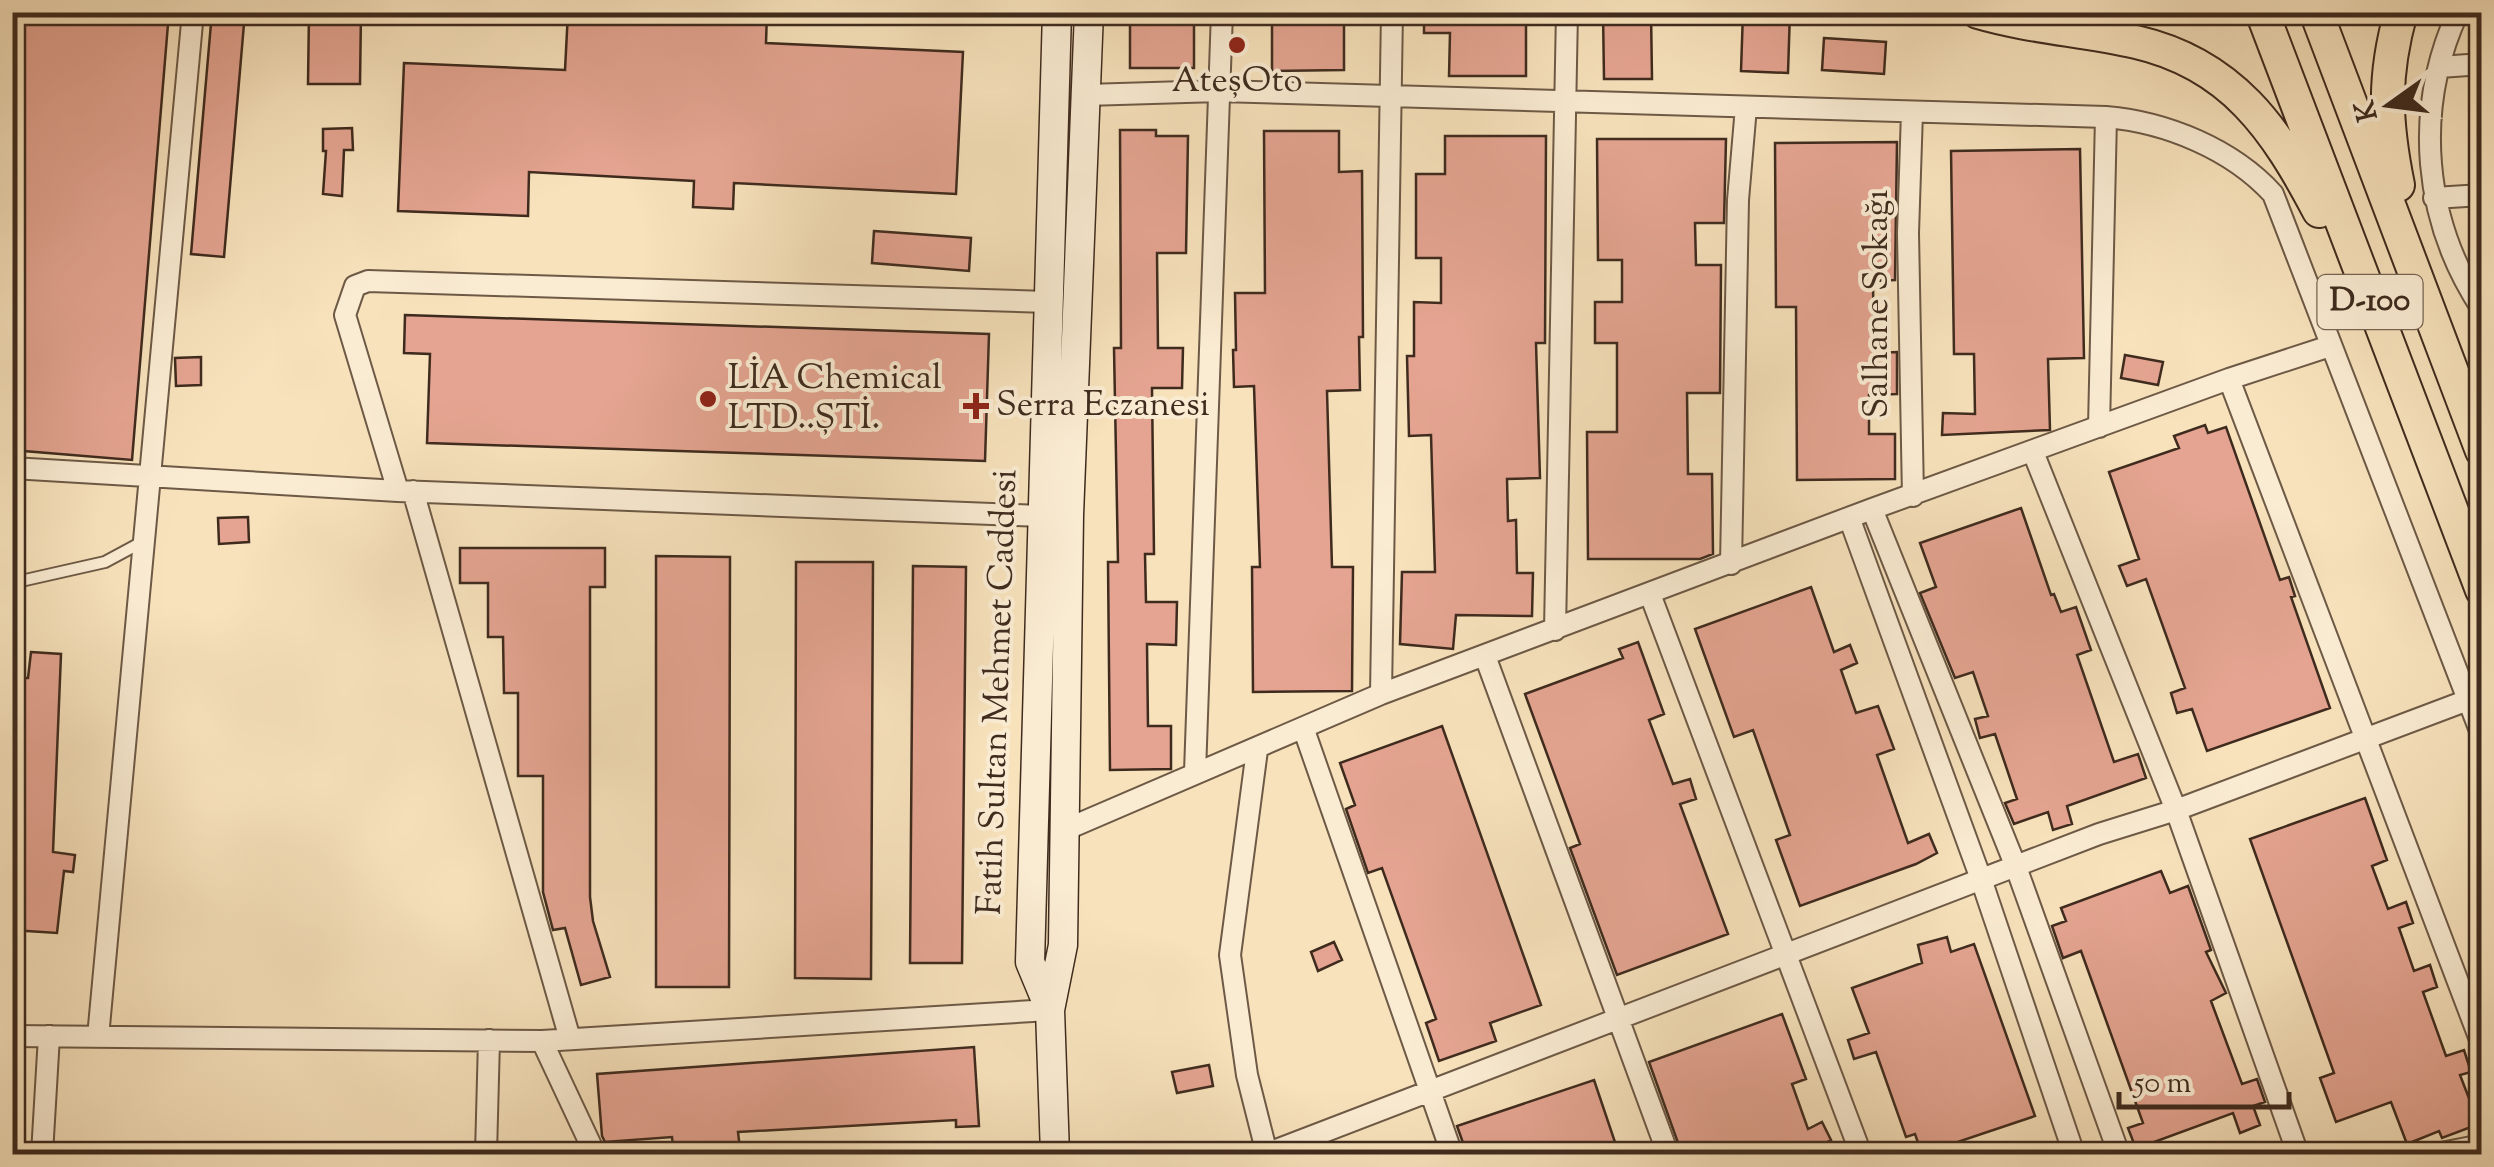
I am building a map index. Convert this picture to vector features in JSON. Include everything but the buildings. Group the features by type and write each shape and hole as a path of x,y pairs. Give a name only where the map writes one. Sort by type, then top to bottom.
{"highway":[{"path":"1978,12 2165,50 2232,87 2277,137 2377,320"},
{"name":"D-100","path":"2262,12 2482,590"},
{"name":"D-100","path":"2316,12 2482,451"},
{"path":"2402,12 2386,83 2388,132 2398,187 2439,339"}],"main road":[{"name":"Fatih Sultan Mehmet Caddesi","path":"1055,1152 1050,1010 1062,945 1066,829 1048,302 1058,12"},
{"name":"Fatih Sultan Mehmet Caddesi","path":"1050,1010 1030,962 1032,828 1090,12"},
{"path":"1055,96 1086,95"},
{"path":"1032,828 1066,829"}],"street":[{"path":"98,1037 193,12"},
{"path":"1195,772 1222,12"},
{"path":"1381,694 1392,12"},
{"path":"1554,630 1567,12"},
{"path":"2458,12 2440,67 2429,146 2434,198 2447,245 2464,283 2482,309"},
{"path":"2440,67 2482,64"},
{"path":"1086,95 1219,90 2106,117 2126,118 2216,147 2254,173 2272,194 2482,736"},
{"path":"1731,564 1738,200 1746,107"},
{"name":"Salhane Sokağı","path":"1912,112 1908,234 1913,496"},
{"path":"2099,427 2106,117"},
{"path":"2434,198 2482,195"},
{"path":"570,1039 406,491 344,314 354,286 368,281 1048,302"},
{"path":"1066,829 1381,694 1872,509 2330,346"},
{"path":"2229,379 2482,1046"},
{"path":"2033,452 2176,810 2298,1154"},
{"path":"12,468 406,491 1055,516"},
{"path":"1872,509 2016,867 2120,1154"},
{"path":"1850,520 1981,880 2074,1154"},
{"path":"1650,594 1860,1154"},
{"path":"1486,656 1668,1154"},
{"path":"1256,750 1230,955 1247,1075 1267,1154 2099,834 2176,810 2468,700"},
{"path":"1304,730 1452,1154"},
{"path":"12,1036 542,1040 1050,1010"},
{"path":"42,1154 49,1036"},
{"path":"486,1154 489,1040"},
{"path":"542,1040 594,1154"},
{"path":"2436,1154 2482,1145"}],"lane":[{"path":"12,583 105,562 145,540"},
{"path":"974,1154 1055,1152"}],"place":[{"name":"AteşOto","path":"1237,45"},
{"name":"LİA Chemical LTD..ŞTİ.","path":"708,399"},
{"name":"Serra Eczanesi","path":"976,406"}]}
